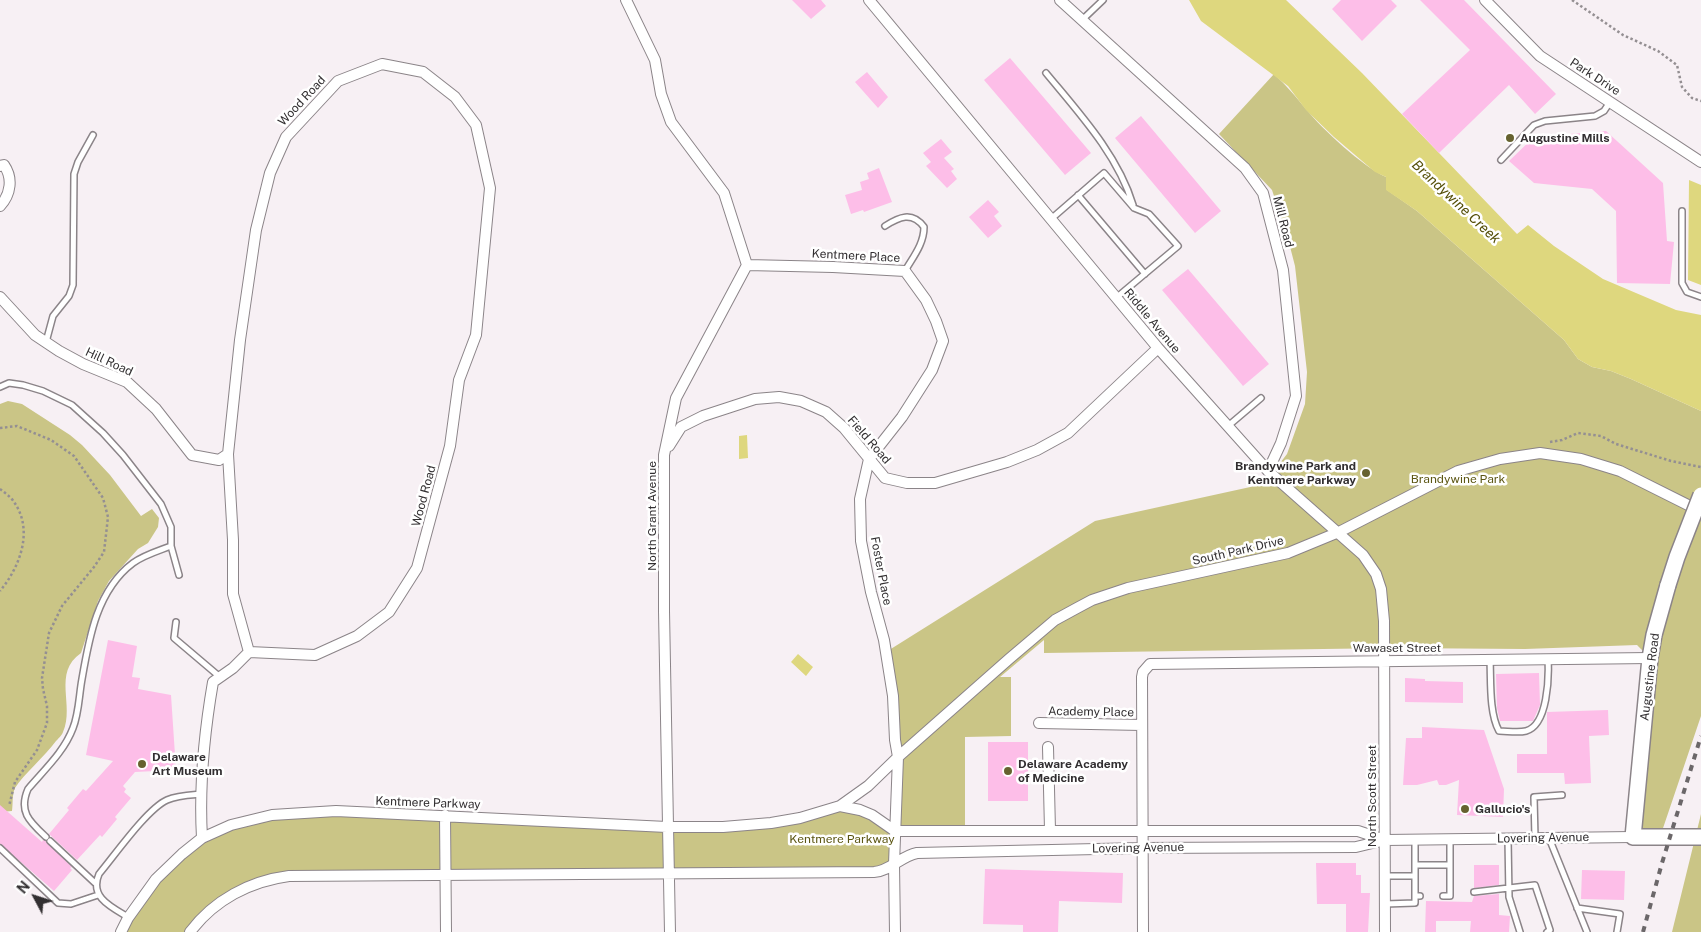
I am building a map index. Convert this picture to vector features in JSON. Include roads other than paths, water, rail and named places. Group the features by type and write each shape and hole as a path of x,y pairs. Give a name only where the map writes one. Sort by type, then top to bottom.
{"street":[{"path":"626,0 655,60 661,94 672,122 724,193 747,265"},
{"name":"Riddle Avenue","path":"869,0 1158,348 1268,471 1363,555 1376,574 1383,606 1384,661"},
{"name":"Mill Road","path":"1060,0 1245,168 1263,192 1283,270 1296,396 1281,442 1268,471"},
{"name":"Park Drive","path":"1484,0 1540,56 1701,162"},
{"name":"Wood Road","path":"382,64 423,72 455,97 476,125 490,188 476,335 459,380 450,446 417,568 389,612 357,636 315,656 249,652 233,594 233,540 228,454 240,340 256,230 270,173 286,136 338,81 382,64"},
{"path":"0,166 4,165 10,173 9,190 0,206"},
{"name":"Kentmere Place","path":"747,265 832,266 905,271 926,300 936,321"},
{"name":"North Grant Avenue","path":"670,932 667,827 664,455 676,398 747,265"},
{"name":"Hill Road","path":"0,297 36,335 59,351 83,364 127,382 156,409 192,455 219,460 228,454"},
{"name":"Foster Place","path":"895,932 894,864 898,757 895,740 893,696 884,640 871,592 861,541 860,499 869,459 902,416 932,370 942,342 936,321"},
{"name":"Field Road","path":"664,455 681,427 703,416 755,399 779,397 801,401 826,412 844,428 885,478 907,483 935,483 1014,459 1037,450 1068,433 1158,348"},
{"name":"South Park Drive","path":"898,757 1055,620 1092,600 1128,588 1288,553 1338,532 1458,471 1500,459 1540,453 1581,459 1620,471 1701,512"},
{"name":"Augustine Road","path":"1632,837 1654,635 1677,557 1701,495"},
{"path":"202,838 200,812 205,732 213,682 233,668 249,652"},
{"name":"Wawaset Street","path":"1142,725 1142,677 1146,667 1150,664 1650,658"},
{"name":"North Scott Street","path":"1384,661 1385,932"},
{"name":"Academy Place","path":"1039,723 1142,725"},
{"path":"1142,725 1143,932"},
{"path":"1048,747 1050,830"},
{"name":"Kentmere Parkway","path":"121,932 128,918 156,879 202,838 231,825 272,815 336,811 667,827 723,827 771,823 800,818 840,806 868,786 898,757"},
{"path":"840,806 860,810 872,815 895,831"},
{"path":"445,815 446,932"},
{"name":"Lovering Avenue","path":"895,831 1358,831 1384,840"},
{"name":"Lovering Avenue","path":"894,864 903,858 917,853 1142,848 1356,847 1384,840 1701,837"},
{"path":"190,932 206,913 237,892 272,878 289,876 874,872 894,864"}],"lane":[{"path":"1082,20 1103,0"},
{"path":"1046,73 1090,126 1127,186 1134,208"},
{"path":"1501,160 1534,125 1545,120 1595,116 1604,111 1610,102"},
{"path":"46,342 53,316 66,301 73,285 74,174 78,162 93,135"},
{"path":"1051,219 1104,173 1134,208 1149,214 1178,246 1116,298"},
{"path":"1078,195 1145,274"},
{"path":"1682,211 1682,283 1687,292 1701,297"},
{"path":"884,226 897,218 909,216 917,220 924,227 924,236 905,271"},
{"path":"0,387 16,384 43,391 72,405 103,433 123,455 161,504 172,527 171,546 179,575"},
{"path":"1228,426 1261,398"},
{"path":"128,918 111,907 98,895 95,883 31,823 24,804 28,789 64,746 74,726 91,631 96,615 109,590 132,564 171,546"},
{"path":"176,622 174,638 220,677"},
{"path":"1490,660 1495,724 1499,731 1526,731 1533,728 1540,717 1547,695 1548,659"},
{"path":"95,883 99,874 152,810 167,800 181,796 202,794"},
{"path":"1535,838 1534,797 1562,795"},
{"path":"1508,838 1509,897 1520,932"},
{"path":"1549,838 1587,932"},
{"path":"1443,896 1450,896 1450,839"},
{"path":"1385,904 1415,903 1418,884 1415,876 1415,840"},
{"path":"0,848 58,903 71,904 98,895"},
{"path":"1415,865 1449,865"},
{"path":"1385,876 1415,876"},
{"path":"1443,883 1449,882"},
{"path":"1474,892 1535,885 1550,930 1547,932"},
{"path":"1577,908 1620,914 1618,932"}],"water":[{"name":"Brandywine Creek","path":"1189,0 1286,0 1362,73 1517,234 1528,225 1554,246 1603,279 1676,310 1701,315 1701,411 1631,379 1611,371 1592,367 1578,359 1564,340 1417,211 1386,190 1386,177 1375,172 1334,137 1306,110 1288,86 1201,21"},
{"path":"1689,180 1701,185 1701,285 1688,280"},
{"path":"747,435 748,458 739,459 739,436"},
{"path":"798,654 813,667 806,676 791,662"}],"railway":[{"path":"1643,932 1701,736"}],"place":[{"name":"Augustine Mills","path":"1510,138"},
{"name":"Brandywine Park and Kentmere Parkway","path":"1366,473"},
{"name":"Delaware Art Museum","path":"142,764"},
{"name":"Delaware Academy of Medicine","path":"1008,771"},
{"name":"Gallucio's","path":"1465,809"}],"park label":[{"name":"Brandywine Park","path":"1458,479"}]}
